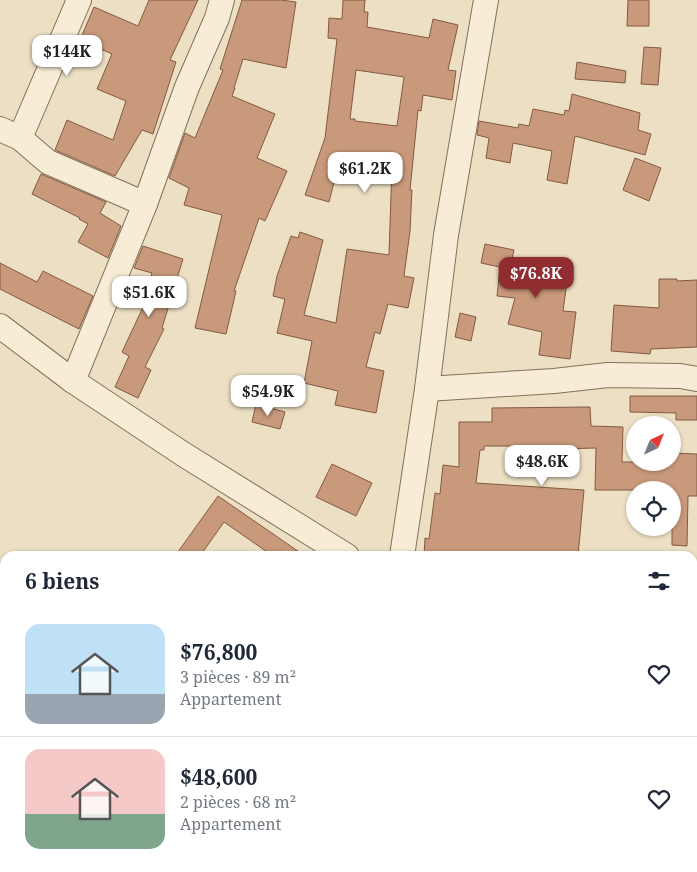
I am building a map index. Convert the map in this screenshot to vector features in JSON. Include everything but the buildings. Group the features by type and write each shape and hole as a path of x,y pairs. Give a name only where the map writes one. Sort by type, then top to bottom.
{"street":[{"path":"79,0 10,133 48,162 145,204"},
{"path":"73,381 145,204 187,88 217,18 222,0"},
{"path":"403,551 427,389 446,235 486,0"},
{"path":"0,326 73,381 183,454 339,551"},
{"path":"427,389 554,381 608,375 680,376 697,380"}]}
